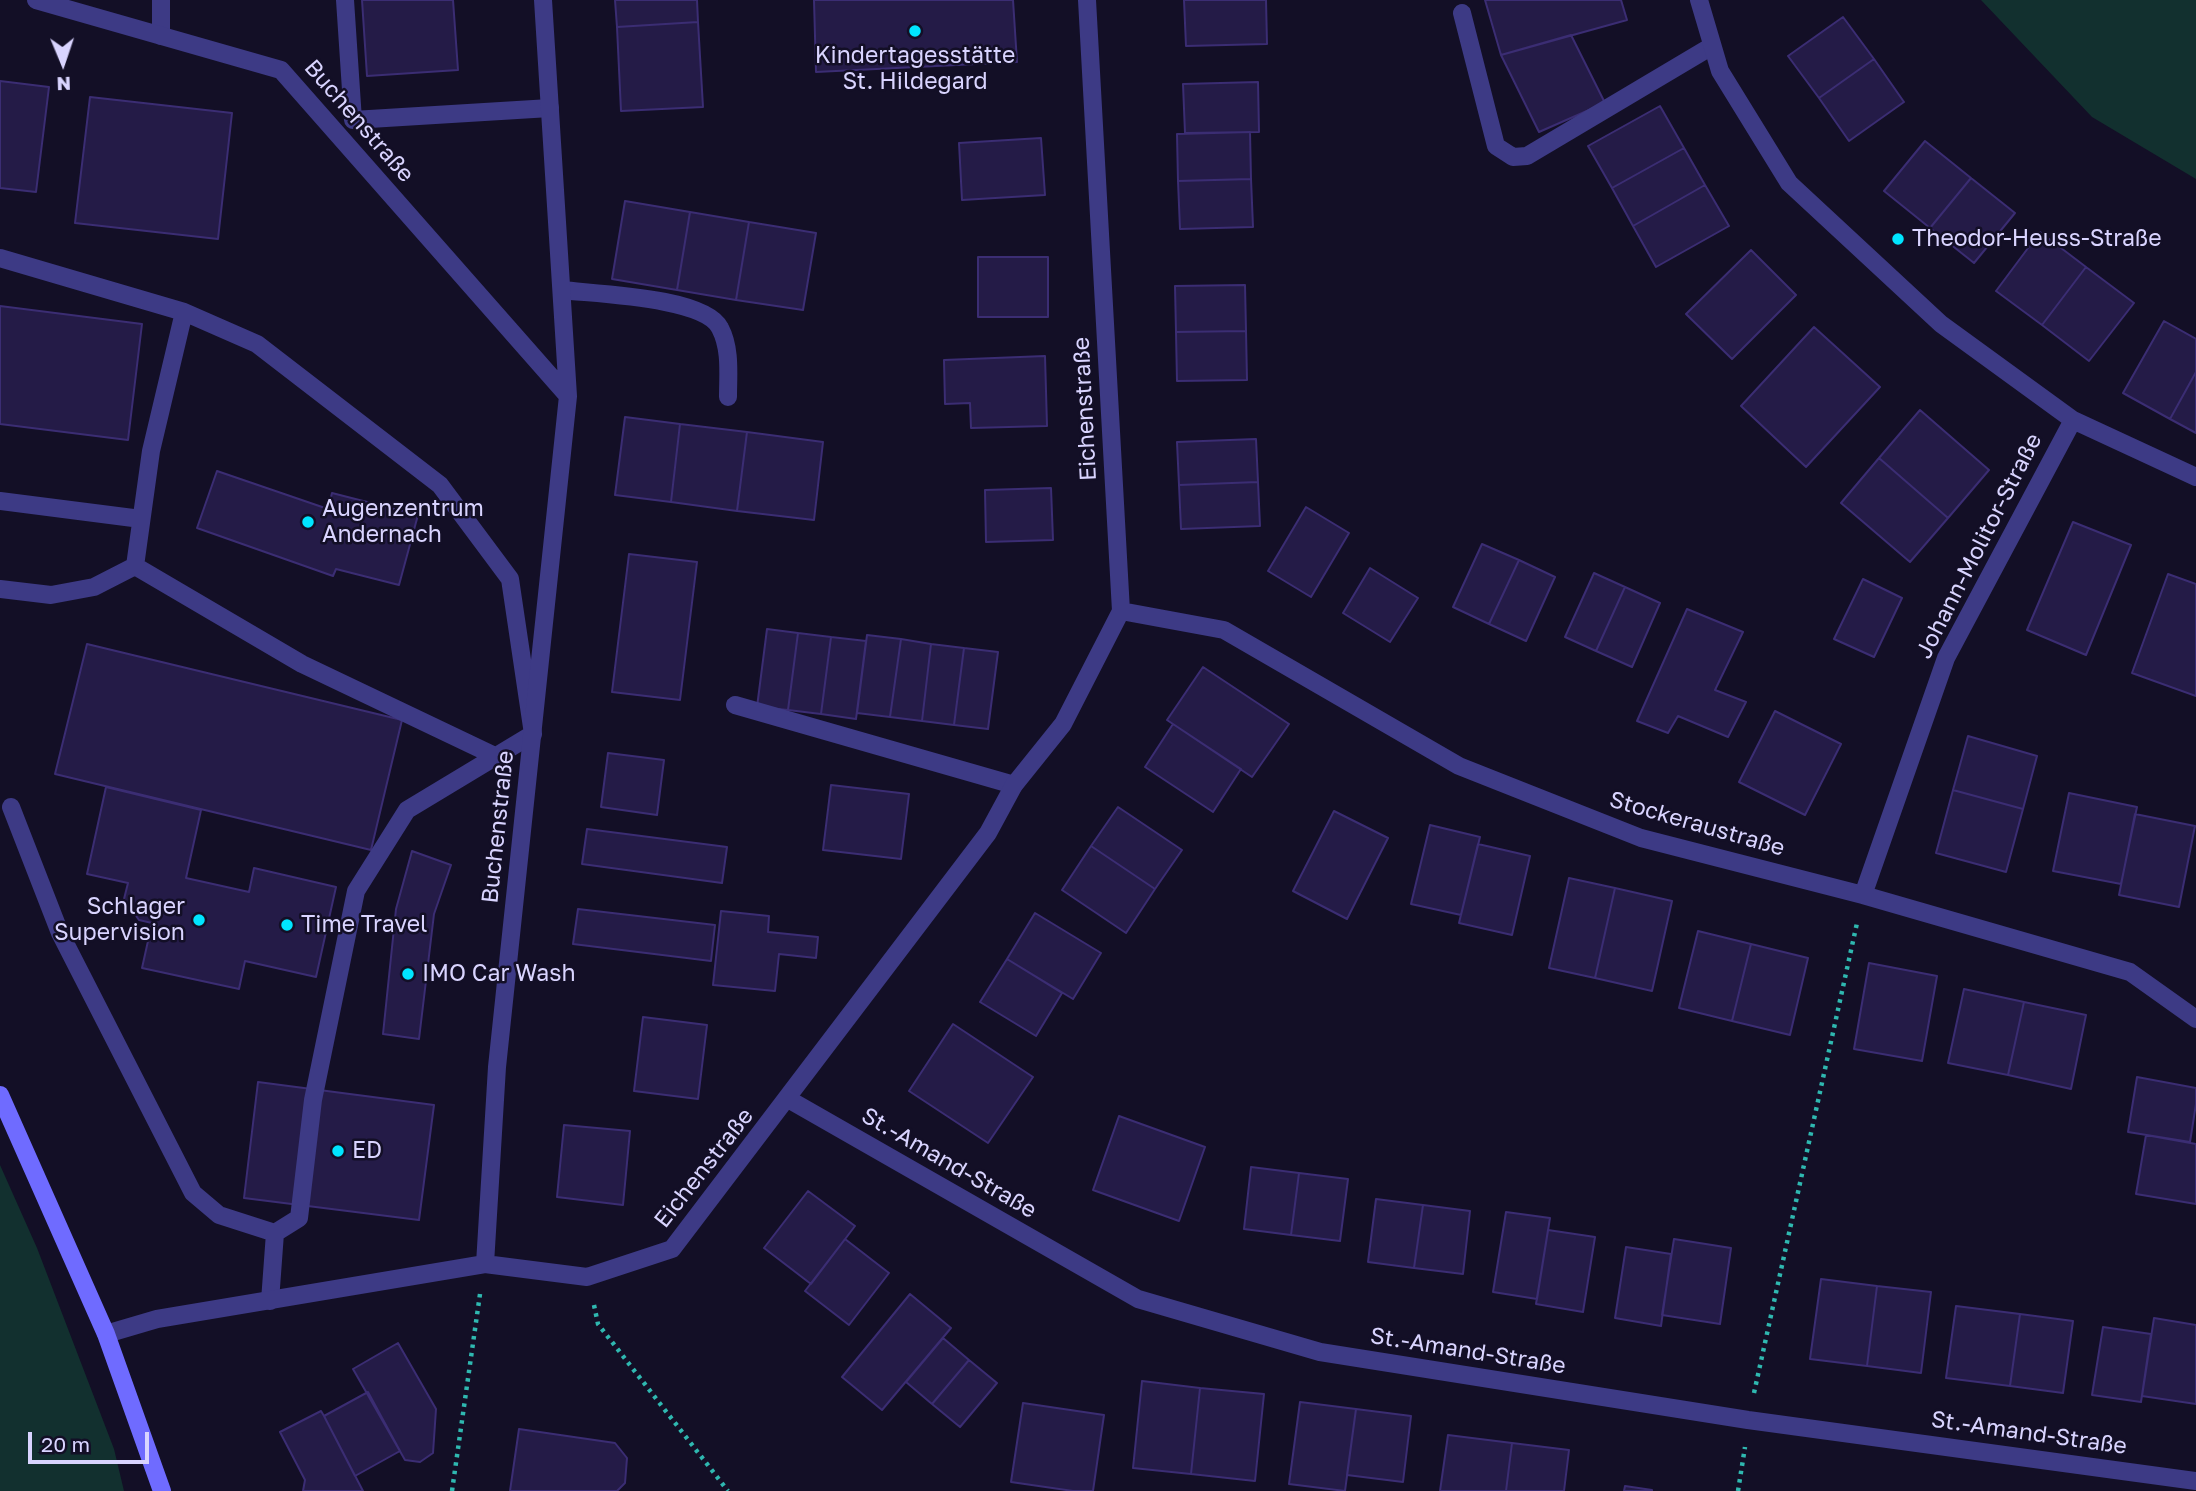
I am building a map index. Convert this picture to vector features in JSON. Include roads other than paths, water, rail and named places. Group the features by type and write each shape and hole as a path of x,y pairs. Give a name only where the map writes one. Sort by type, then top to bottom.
{"main road":[{"path":"0,1095 106,1334 162,1491"}],"street":[{"name":"Buchenstraße","path":"36,0 281,70 568,396"},
{"path":"161,0 161,36"},
{"path":"345,0 353,120 550,108"},
{"name":"Buchenstraße","path":"485,1264 497,1067 568,396 543,0"},
{"name":"Eichenstraße","path":"106,1334 157,1319 485,1264 587,1277 672,1249 988,833 1014,785 1063,723 1121,611 1087,0"},
{"path":"1699,0 1720,71 1789,183 1941,324 2073,420 2196,477"},
{"path":"1462,13 1496,146 1513,157 1527,156 1712,46"},
{"path":"0,258 184,312 257,344 440,485 510,579 533,734 407,810 356,891 313,1100 299,1218 275,1233 219,1215 193,1193 61,933 11,807"},
{"path":"562,290 665,301 700,310 719,325 727,348 728,397"},
{"path":"135,566 151,451 184,312"},
{"name":"Johann-Molitor-Straße","path":"1863,895 1946,658 2073,420"},
{"path":"0,501 141,519"},
{"path":"0,589 51,595 94,587 135,566"},
{"path":"135,566 302,664 495,756"},
{"name":"Stockeraustraße","path":"1121,611 1224,630 1459,766 1641,838 1863,895 2130,972 2196,1019"},
{"path":"735,705 1014,785"},
{"name":"St.-Amand-Straße","path":"788,1099 1138,1299 1320,1352 1748,1420 2196,1481"},
{"path":"270,1301 275,1233"}],"place":[{"name":"Kindertagesstätte St. Hildegard","path":"915,31"},
{"name":"Theodor-Heuss-Straße","path":"1898,239"},
{"name":"Augenzentrum Andernach","path":"308,522"},
{"name":"Schlager Supervision","path":"199,920"},
{"name":"Time Travel","path":"287,925"},
{"name":"IMO Car Wash","path":"408,974"},
{"name":"ED","path":"338,1151"}]}
